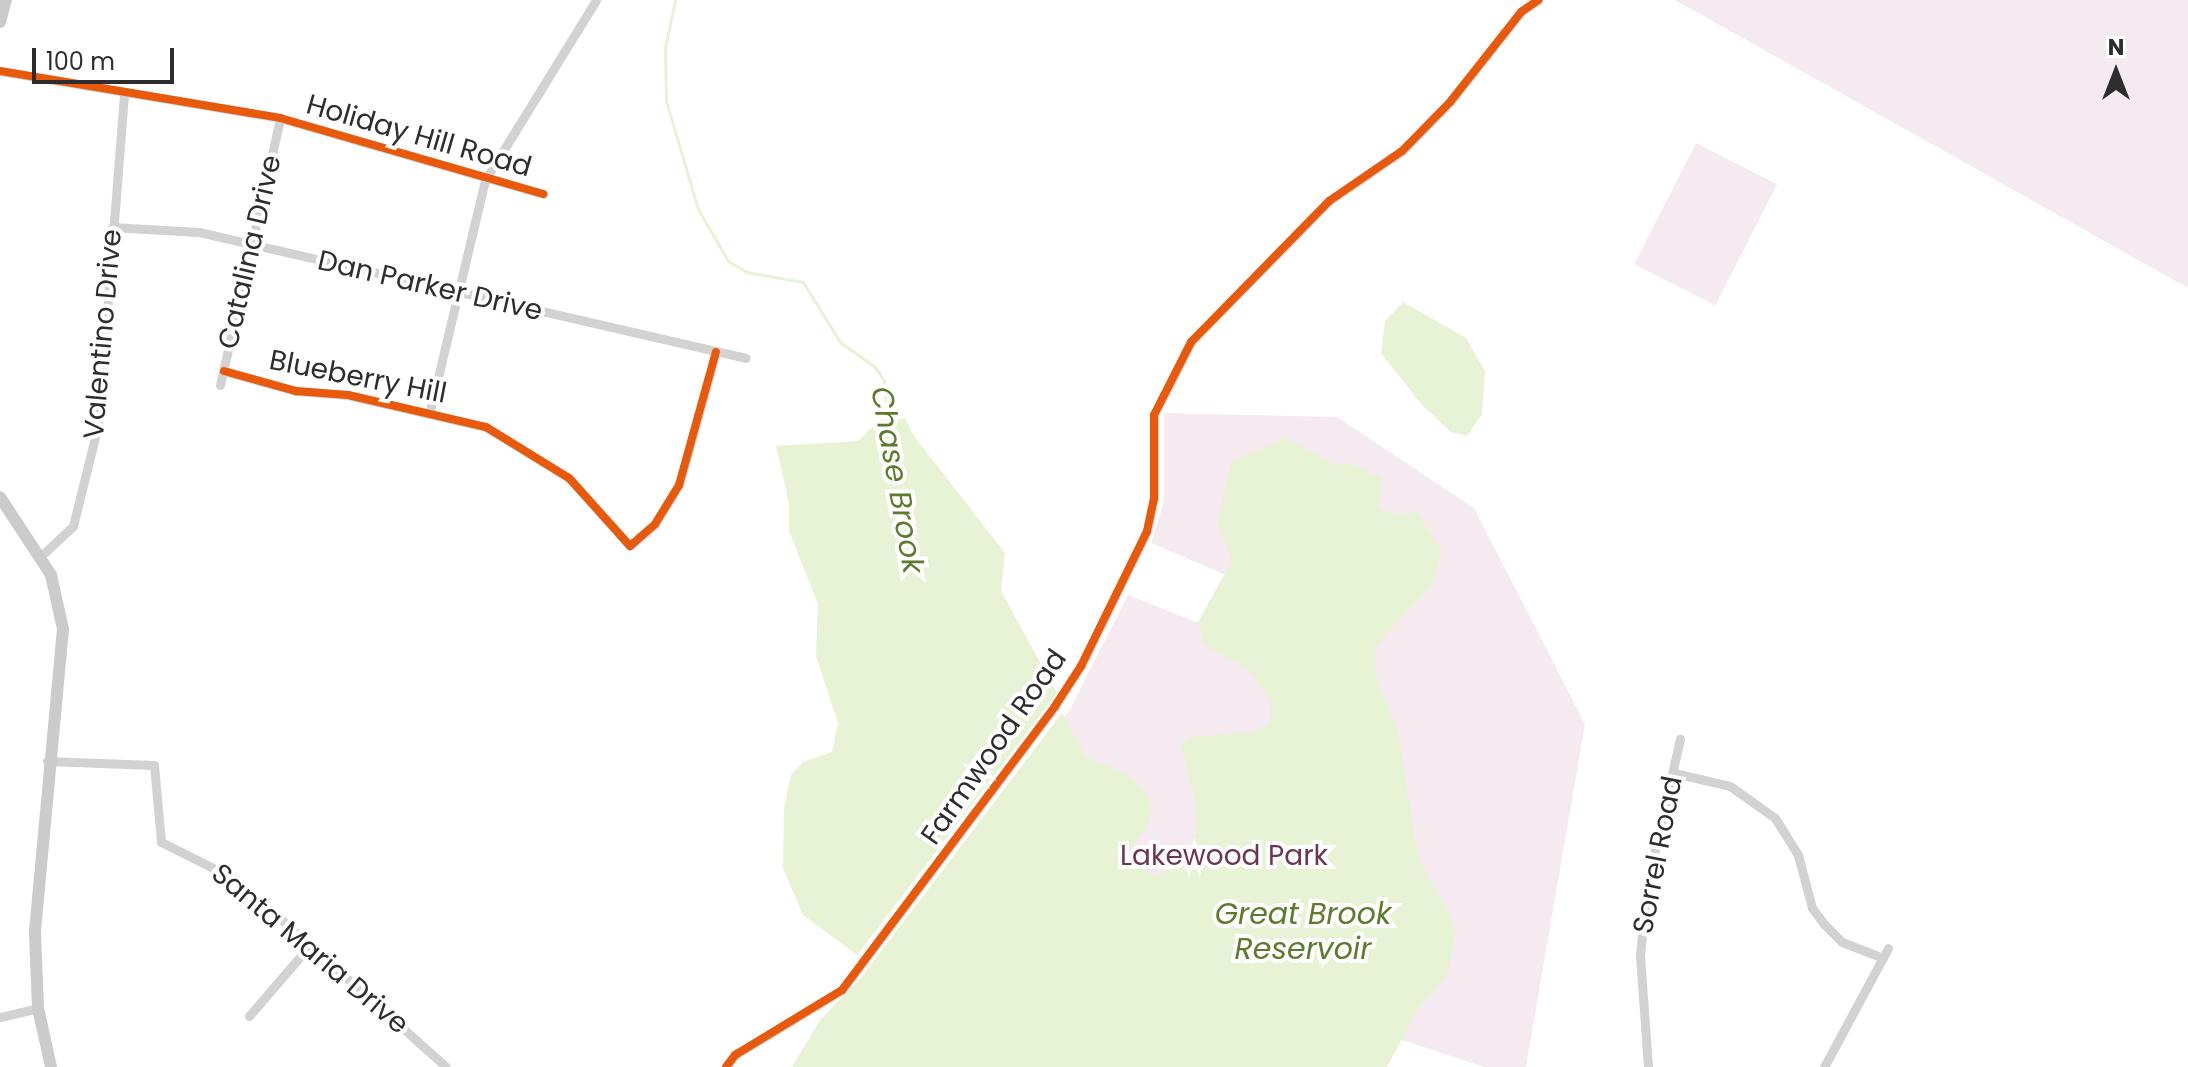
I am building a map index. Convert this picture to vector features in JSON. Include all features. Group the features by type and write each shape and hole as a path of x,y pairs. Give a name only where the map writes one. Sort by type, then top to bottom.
{"main road":[{"path":"0,22 6,0"},
{"path":"0,497 40,557 60,602 63,629 47,761 35,933 38,1008 51,1067"}],"street":[{"path":"430,411 485,180 596,0"},
{"name":"Farmwood Road","path":"726,1067 735,1055 842,990 1072,680 1147,531 1154,499 1154,415 1191,342 1329,201 1402,151 1450,102 1521,12 1538,0"},
{"name":"Holiday Hill Road","path":"0,71 280,118 485,180 543,194"},
{"name":"Valentino Drive","path":"40,557 73,526 98,425 124,94"},
{"name":"Catalina Drive","path":"220,385 280,118"},
{"name":"Dan Parker Drive","path":"112,227 199,232 456,294 746,358"},
{"name":"Blueberry Hill","path":"224,371 296,391 430,411 486,427 527,449 569,478 630,546 655,524 679,485 716,352"},
{"name":"Sorrel Road","path":"1648,1067 1640,955 1647,885 1680,739"},
{"name":"Santa Maria Drive","path":"47,761 154,765 161,842 229,874 446,1067"},
{"path":"1674,773 1730,786 1775,818 1798,855 1812,908 1824,924 1842,942 1883,958"},
{"path":"249,1016 310,945"},
{"path":"1824,1067 1888,948"},
{"path":"0,1017 38,1008"}],"green space":[{"path":"1675,0 2188,0 2188,288"},
{"path":"1696,143 1777,184 1715,305 1634,264"},
{"name":"Great Brook Reservoir","path":"1164,413 1337,417 1474,508 1585,724 1526,1067 1484,1067 1387,1035 798,1067 1069,711 1128,595 1262,648 1259,589 1151,543 1164,502"}],"water":[{"path":"1403,302 1466,338 1485,371 1482,414 1467,436 1451,432 1422,405 1381,353 1385,321"},
{"path":"887,413 905,418 914,436 1005,553 1001,591 1057,693 857,955 803,915 783,868 784,808 791,775 803,762 832,752 838,723 816,656 818,604 789,531 789,503 776,446 858,441"},
{"name":"Great Brook Reservoir","path":"1287,438 1335,465 1351,463 1381,478 1380,508 1396,515 1417,512 1442,550 1431,586 1375,647 1376,680 1398,731 1418,858 1456,928 1448,973 1417,1011 1387,1067 792,1067 820,1020 860,979 1062,713 1086,757 1129,775 1146,793 1152,808 1149,823 1125,856 1126,862 1157,876 1187,860 1197,830 1195,803 1181,744 1191,737 1254,732 1270,724 1271,702 1248,669 1204,645 1198,622 1232,561 1217,524 1232,461"}],"waterway":[{"name":"Chase Brook","path":"675,0 665,48 666,101 698,209 728,261 746,272 803,282 840,342 875,367 884,381 887,416"}],"cycle path":[{"path":"726,1067 735,1055 842,990 1055,706 1081,666 1147,531 1154,499 1154,415 1191,342 1329,201 1402,151 1450,102 1521,12 1538,0"},
{"path":"0,71 280,118 543,194"},
{"path":"224,371 296,391 348,395 486,427 569,478 630,546 655,524 679,485 716,352"}],"park label":[{"name":"Lakewood Park","path":"1224,856"}]}
